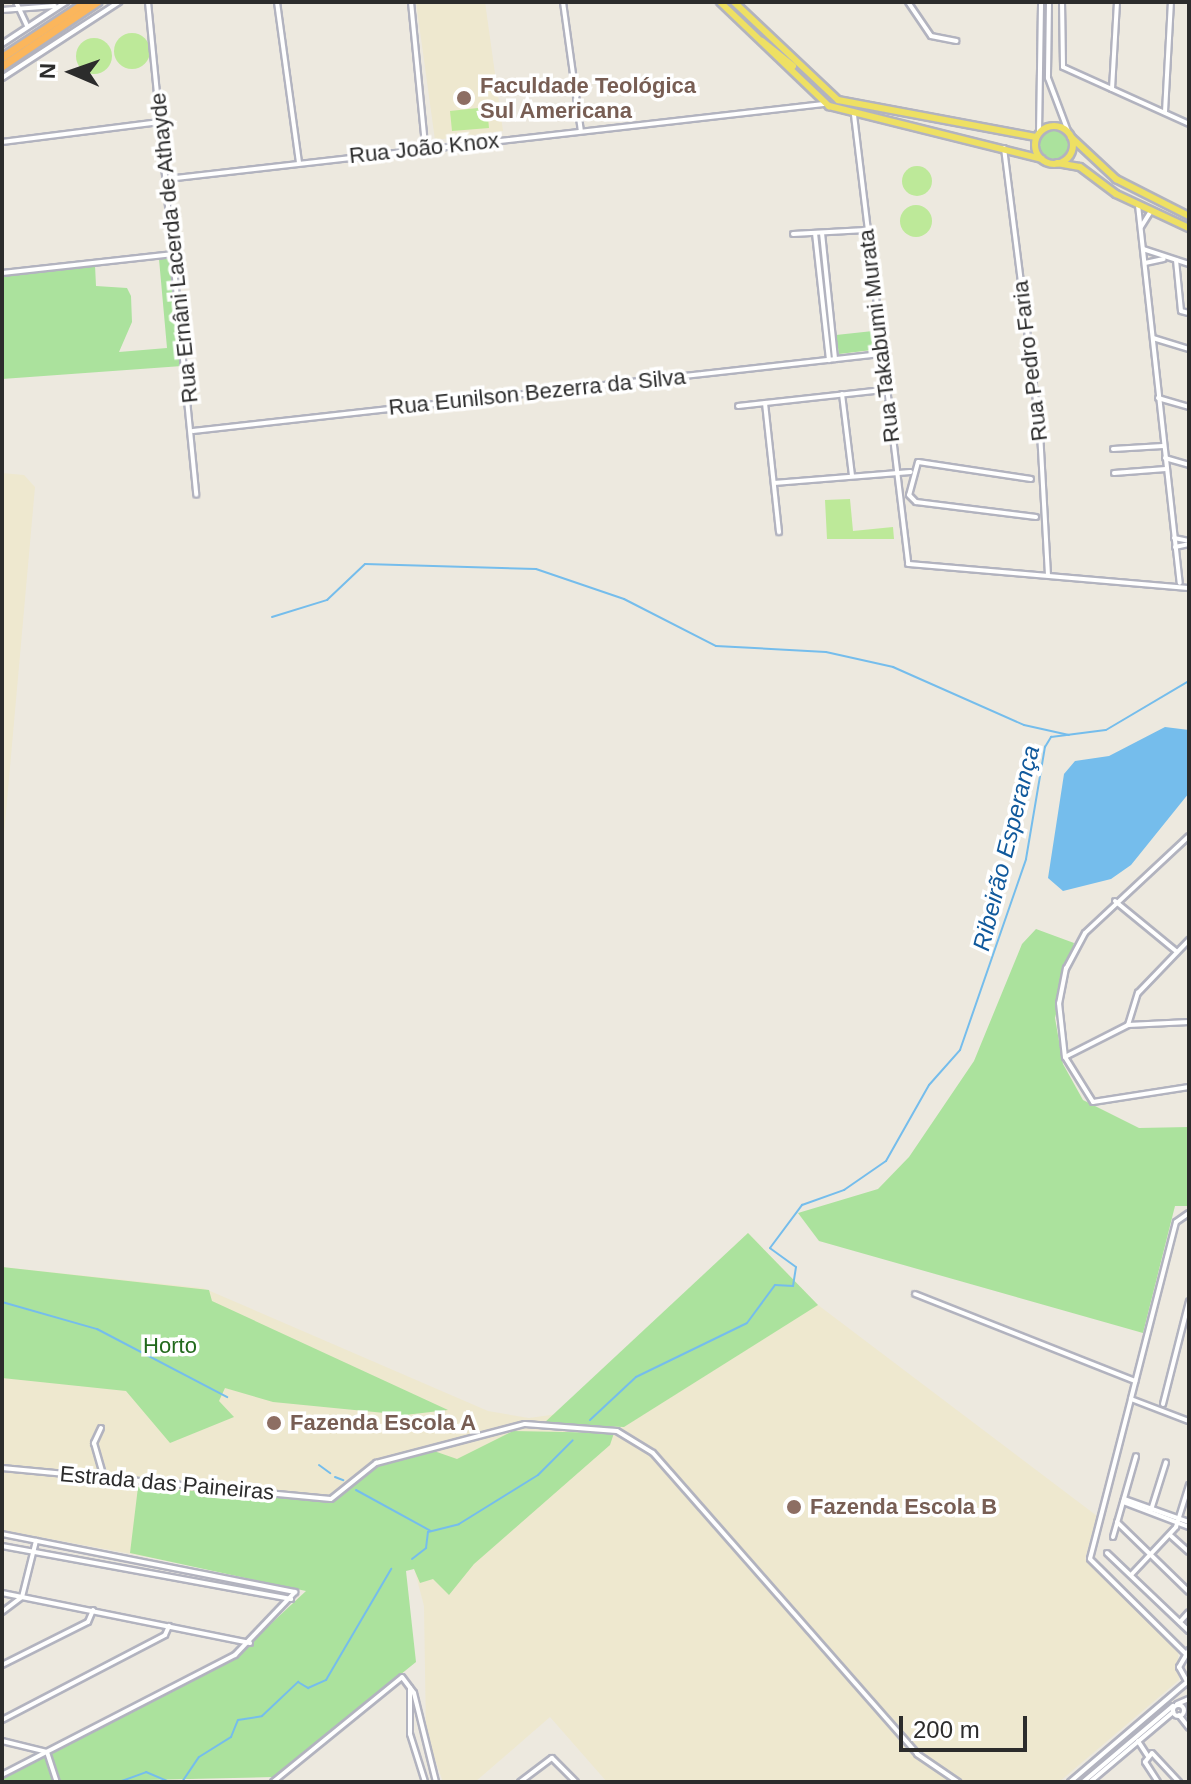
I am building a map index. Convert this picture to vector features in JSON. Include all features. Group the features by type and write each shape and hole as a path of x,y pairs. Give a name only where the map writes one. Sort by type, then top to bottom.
{"highway":[{"path":"2,57 85,2"},
{"path":"2,66 97,2"}],"main road":[{"path":"720,2 824,104 854,115 1004,147 1080,167 1138,205 1189,228"},
{"path":"732,14 736,5 797,67"},
{"path":"751,34 848,104 1038,135 1055,125 1070,135 1107,173 1189,216"},
{"path":"1038,135 1041,159"},
{"path":"1057,163 1071,153 1070,135"},
{"path":"1138,205 1163,204"}],"street":[{"path":"2,44 66,2"},
{"path":"2,78 119,2"},
{"name":"Rua Ernâni Lacerda de Athayde","path":"148,2 193,431 196,495"},
{"path":"277,2 299,162"},
{"path":"411,2 425,146"},
{"path":"563,2 581,131"},
{"path":"908,2 916,4 931,36 957,41"},
{"path":"1038,135 1041,2"},
{"path":"1049,2 1048,78 1070,135"},
{"path":"1062,2 1063,67 1189,124"},
{"path":"1112,89 1117,2"},
{"path":"1165,112 1171,2"},
{"path":"2,10 16,5 58,7"},
{"path":"16,5 28,17 27,27"},
{"name":"Rua João Knox","path":"167,179 425,146 824,104"},
{"name":"Rua Takabumi Murata","path":"854,115 905,556 915,568 1048,575"},
{"path":"2,142 160,122"},
{"name":"Rua Pedro Faria","path":"1004,147 1040,432 1048,575"},
{"path":"1138,205 1180,583"},
{"path":"1140,229 1151,211"},
{"path":"793,234 866,230"},
{"path":"818,233 832,360"},
{"path":"1143,249 1166,259"},
{"path":"2,273 174,254"},
{"path":"1144,263 1166,259 1189,264"},
{"path":"1176,260 1181,311 1189,313"},
{"path":"1152,337 1189,349"},
{"name":"Rua Eunilson Bezerra da Silva","path":"193,431 881,354"},
{"path":"738,406 874,391"},
{"path":"842,394 852,475"},
{"path":"1158,398 1189,407"},
{"path":"765,403 779,532"},
{"path":"1113,449 1163,446"},
{"path":"885,472 893,457"},
{"path":"1165,458 1189,465"},
{"path":"1031,479 918,462 911,472 916,502 1036,517"},
{"path":"1114,473 1166,469"},
{"path":"875,473 896,472"},
{"path":"774,483 911,472"},
{"path":"1174,538 1189,543"},
{"path":"1175,547 1189,543"},
{"path":"1048,575 1112,585 1180,583 1189,588"},
{"path":"1189,836 1115,901 1066,968 1059,1003 1065,1057 1093,1102 1189,1087"},
{"path":"1115,901 1177,952"},
{"path":"1128,1025 1138,993 1189,940"},
{"path":"1065,1057 1128,1025 1189,1022"},
{"path":"1070,1782 1188,1684 1179,1667 1187,1652 1090,1559 1176,1222 1189,1213"},
{"path":"915,1294 1135,1381"},
{"path":"1163,1404 1189,1302"},
{"path":"1131,1399 1189,1421"},
{"name":"Estrada das Paineiras","path":"2,1468 331,1499 376,1463 525,1424 617,1431 653,1453 917,1754 958,1782"},
{"path":"101,1428 94,1443 104,1478"},
{"path":"1113,1537 1136,1456"},
{"path":"1151,1511 1166,1462"},
{"path":"1131,1575 1177,1524 1189,1485"},
{"path":"1124,1500 1177,1524 1189,1524"},
{"path":"1117,1522 1189,1592"},
{"path":"2,1534 294,1589 291,1599 250,1643 2,1775"},
{"path":"1169,1534 1189,1552"},
{"path":"2,1612 22,1597 36,1541"},
{"path":"2,1546 291,1599"},
{"path":"1107,1553 1189,1631"},
{"path":"2,1593 250,1643"},
{"path":"2,1665 88,1622 93,1610"},
{"path":"1180,1622 1189,1612"},
{"path":"2,1720 165,1635 169,1625"},
{"path":"273,1782 399,1677 410,1686 436,1782"},
{"path":"410,1686 410,1734 425,1782"},
{"path":"1083,1782 1174,1707 1189,1699"},
{"path":"1174,1707 1185,1712"},
{"path":"1174,1707 1185,1712"},
{"path":"1090,1782 1174,1707"},
{"path":"1185,1712 1189,1728"},
{"path":"2,1741 47,1752"},
{"path":"1138,1741 1158,1782"},
{"path":"47,1752 57,1782"},
{"path":"1147,1755 1163,1758 1179,1782"},
{"path":"524,1781 552,1758 576,1782"},
{"path":"1099,1774 1106,1782"}],"shaded area":[{"name":"Faculdade Teológica Sul Americana","path":"416,2 485,2 503,131 435,140"},
{"path":"2,473 24,475 35,487 2,857"},
{"name":"Fazenda Escola B","path":"748,1233 818,1305 1097,1516 1085,1559 1178,1651 1179,1680 1059,1782 607,1782 550,1717 475,1782 443,1782 426,1734 424,1606 414,1568 261,1578 2,1530 2,1267 203,1288 488,1411 529,1418 558,1414"}],"green space":[{"path":"132,33 145,38 150,51 145,64 132,69 119,64 114,51 119,38"},
{"path":"94,38 107,43 112,56 107,69 94,74 81,69 76,56 81,43"},
{"path":"487,107 489,128 452,131 450,111"},
{"path":"1054,129 1065,134 1070,145 1065,156 1054,161 1043,156 1038,145 1043,134"},
{"path":"917,166 923,167 931,175 931,187 923,195 917,196 911,195 903,187 902,181 903,175 911,167"},
{"path":"916,205 927,210 932,221 927,232 916,237 905,232 900,221 905,210"},
{"path":"172,258 182,366 2,379 2,275 95,265 96,286 127,288 131,296 132,322 119,352 167,348 159,259"},
{"path":"873,331 872,350 839,354 836,335"},
{"path":"850,499 853,531 893,527 894,539 827,539 825,500"},
{"path":"1036,929 1074,943 1055,1018 1063,1064 1083,1100 1139,1128 1189,1127 1189,1206 1175,1206 1143,1333 819,1241 798,1213 878,1189 909,1157 974,1061 1022,944"},
{"path":"748,1233 818,1305 624,1427 543,1424"},
{"name":"Horto","path":"2,1267 209,1290 212,1301 448,1410 405,1415 273,1402 225,1388 219,1401 234,1417 170,1443 126,1391 2,1378"},
{"path":"513,1431 614,1433 610,1445 474,1564 449,1595 433,1579 420,1583 414,1569 406,1571 416,1662 274,1777 59,1782 51,1752 234,1658 306,1591 130,1553 138,1487 333,1501 373,1467 434,1451 457,1459"},
{"path":"45,1754 54,1782 2,1782 2,1777"}],"water":[{"path":"1165,727 1189,730 1189,793 1131,865 1111,879 1063,891 1048,878 1064,774 1075,761 1109,756"}],"waterway":[{"path":"272,617 327,600 365,564 536,569 624,599 716,646 826,652 893,667 1024,725 1069,735"},
{"name":"Ribeirão Esperança","path":"590,1420 636,1377 747,1323 775,1285 793,1286 796,1267 770,1248 802,1205 844,1190 886,1161 929,1085 960,1050 1026,859 1045,747 1051,737 1106,730 1189,681"},
{"path":"2,1302 97,1329 227,1397"},
{"name":"Ribeirão Esperança","path":"412,1559 426,1548 428,1532 459,1524 538,1475 573,1440"},
{"path":"319,1465 330,1473"},
{"path":"335,1477 343,1480"},
{"path":"356,1490 431,1531"},
{"name":"Ribeirão Esperança","path":"182,1782 199,1757 231,1737 238,1720 262,1716 298,1682 308,1688 326,1680 391,1569"},
{"name":"Ribeirão Esperança","path":"119,1782 146,1772 169,1782"}],"place":[{"name":"Faculdade Teológica Sul Americana","path":"464,98"},
{"name":"Fazenda Escola A","path":"274,1423"},
{"name":"Fazenda Escola B","path":"794,1507"}]}
